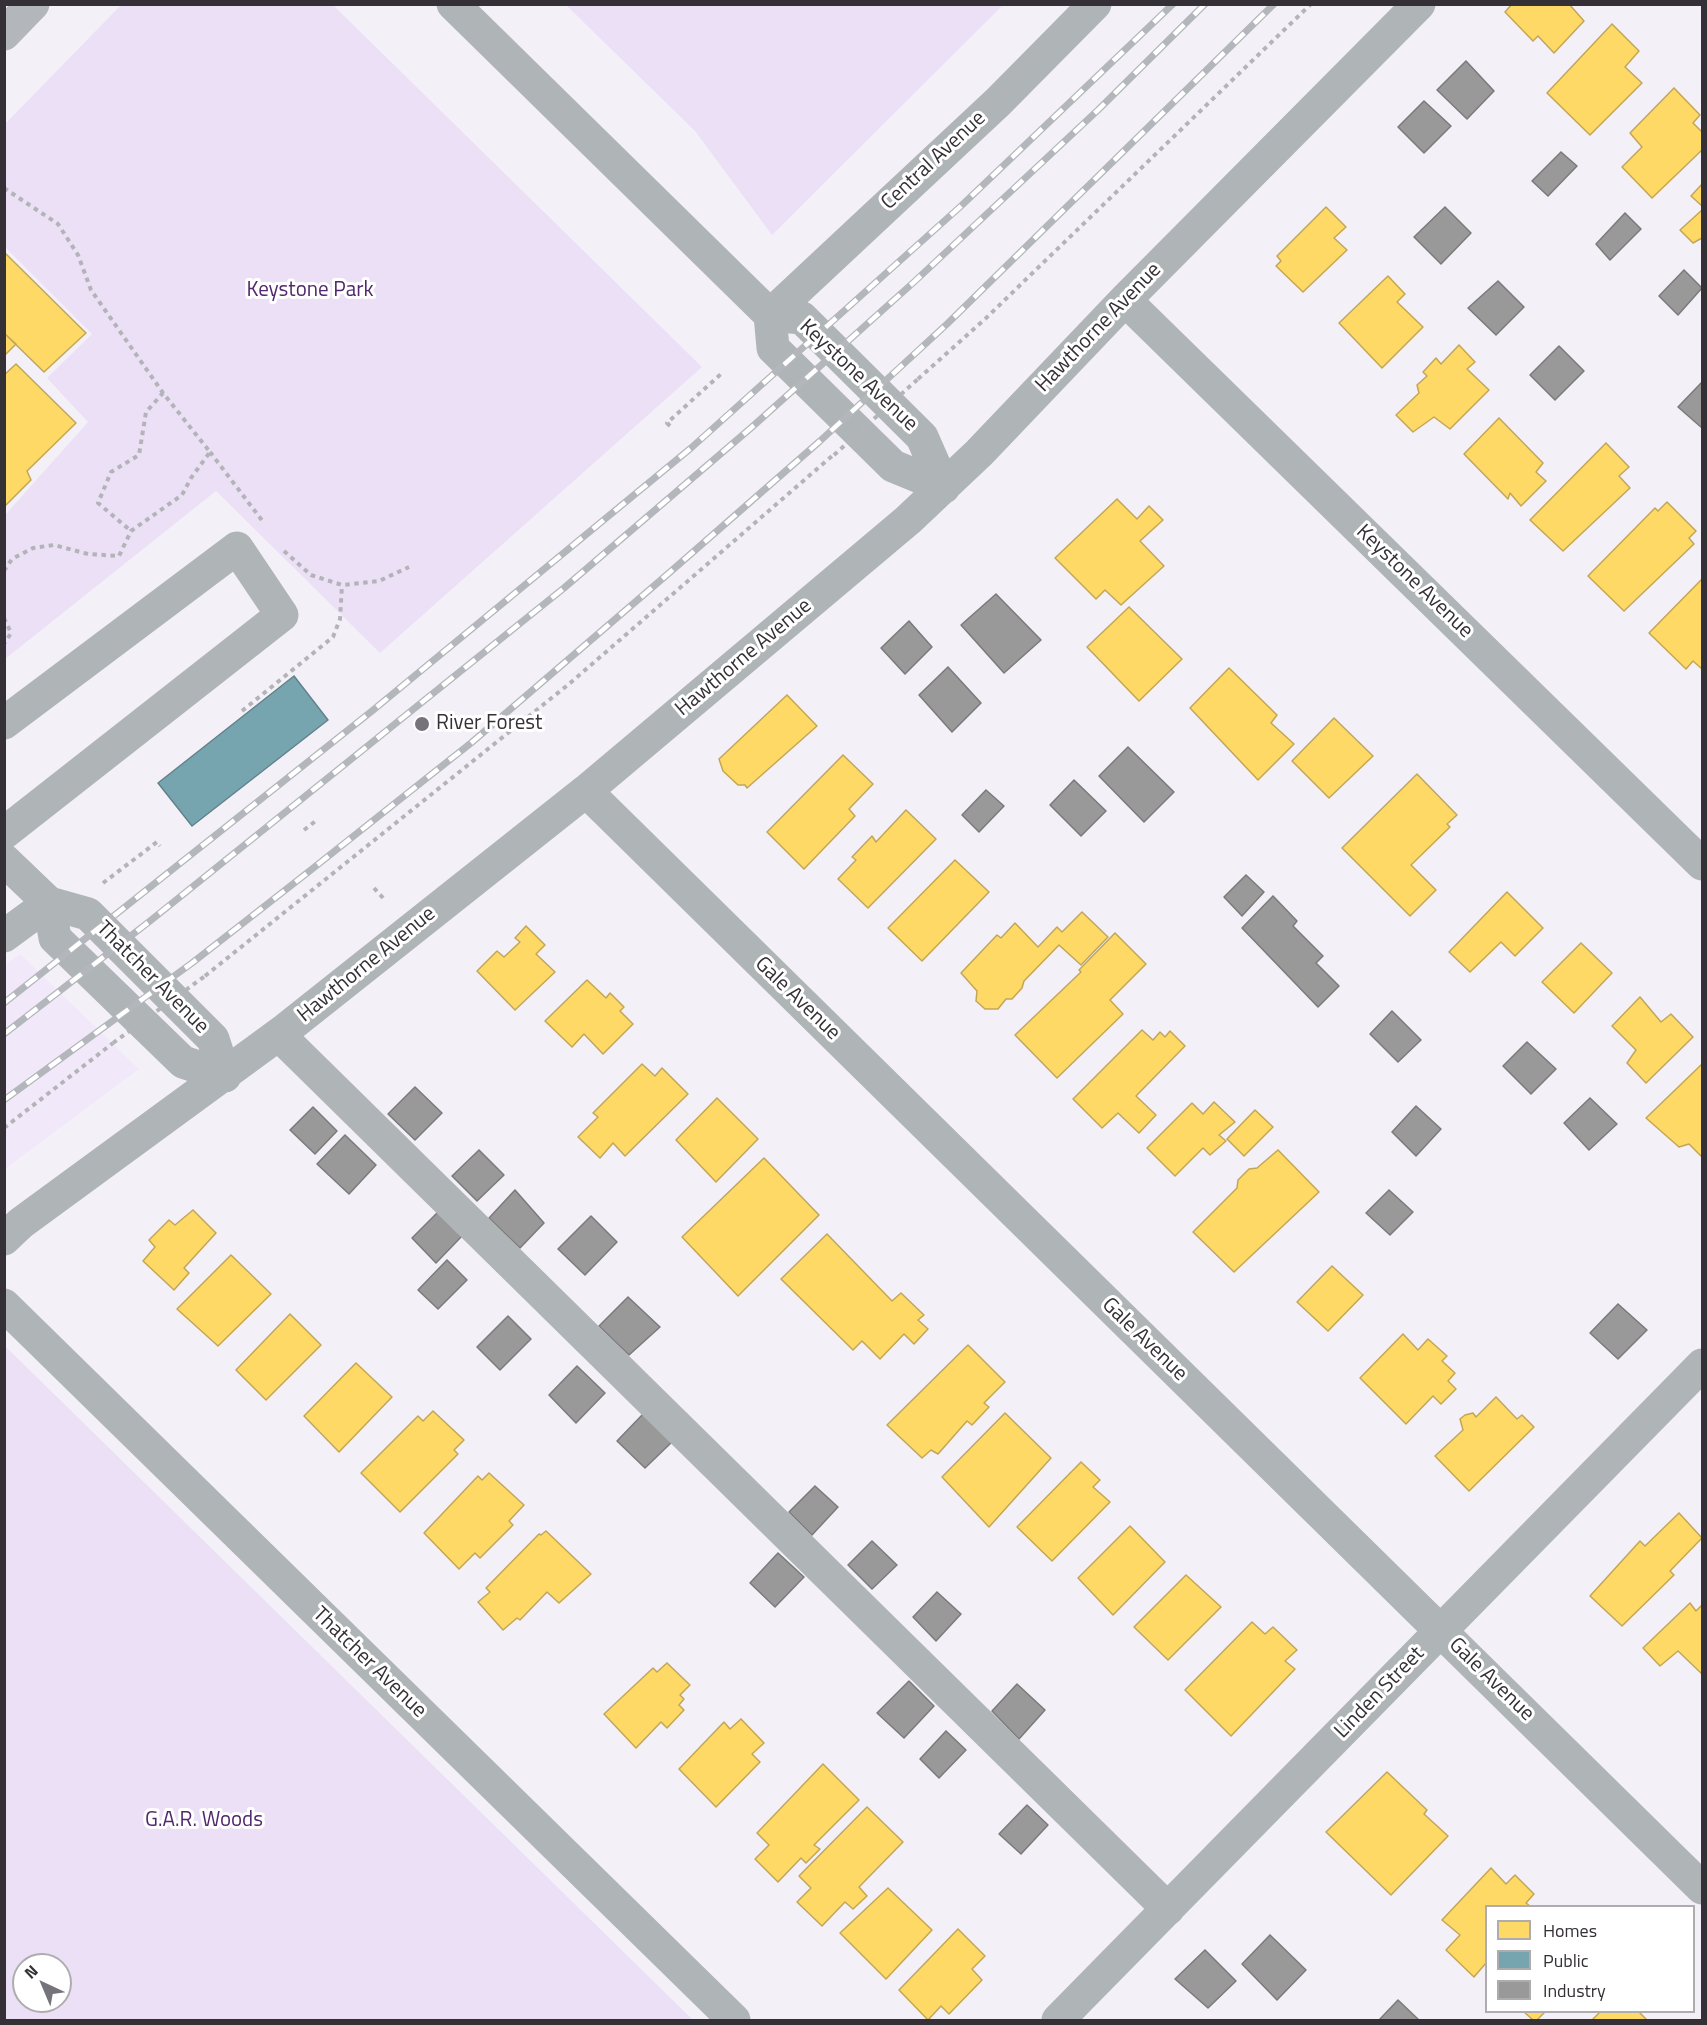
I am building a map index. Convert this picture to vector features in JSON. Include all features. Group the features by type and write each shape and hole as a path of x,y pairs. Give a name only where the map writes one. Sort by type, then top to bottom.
{"main road":[{"path":"4,34 33,4"}],"street":[{"name":"Keystone Avenue","path":"453,4 770,315 802,318 922,437 944,487"},
{"name":"Central Avenue","path":"770,315 998,102 1095,4"},
{"name":"Hawthorne Avenue","path":"4,1239 21,1223 225,1077 586,791 908,520 980,453 1125,300 1419,4"},
{"name":"Keystone Avenue","path":"1125,300 1702,864"},
{"path":"4,723 237,548 282,615 4,833"},
{"name":"Gale Avenue","path":"586,791 1702,1888"},
{"path":"4,860 49,903 4,936"},
{"name":"Thatcher Avenue","path":"49,903 55,938 183,1062 225,1077"},
{"path":"279,1035 1168,1909"},
{"name":"Thatcher Avenue","path":"4,1305 734,2020"},
{"name":"Linden Street","path":"1058,2020 1702,1365"}],"path":[{"path":"4,1128 113,1043 205,976 568,684 834,455 985,319 1311,4"},
{"path":"4,188 58,224 78,255 91,290 163,393 265,524"},
{"path":"670,426 667,423 722,373"},
{"path":"131,531 98,503 111,472 139,454 146,412 163,393"},
{"path":"4,571 12,559 33,548 54,545 88,554 119,556 131,531 182,495 190,478 210,452"},
{"path":"278,542 311,575 342,585 379,581 409,567"},
{"path":"242,711 333,638 340,619 342,585"},
{"path":"4,618 11,633 4,644"},
{"path":"304,830 317,820"},
{"path":"100,886 157,842 160,846"},
{"path":"374,888 384,899"}],"shaded area":[{"path":"20,954 139,1069 5,1169 5,965"}],"green space":[{"name":"Keystone Park","path":"121,5 333,5 702,367 380,653 216,491 5,659 5,515 88,422 47,378 92,334 5,247 5,124"},
{"path":"566,5 1003,5 772,235 695,131"},
{"name":"G.A.R. Woods","path":"4,1346 5,1346 693,2020 5,2020"}],"building: Homes":[{"path":"1512,4 1569,4 1584,21 1554,53 1538,36 1533,41 1505,12"},
{"path":"1612,24 1639,51 1625,67 1642,83 1590,135 1547,93"},
{"path":"1674,88 1700,115 1693,123 1702,132 1702,150 1652,198 1622,167 1642,147 1630,133"},
{"path":"1702,184 1702,206 1691,196"},
{"path":"1326,207 1346,227 1334,238 1347,250 1303,292 1276,266 1281,261 1277,256"},
{"path":"1702,210 1702,238 1693,243 1680,230"},
{"path":"4,252 86,333 44,372 4,333"},
{"path":"1388,276 1405,294 1397,302 1423,327 1382,368 1339,323"},
{"path":"4,333 16,344 4,356"},
{"path":"1459,345 1475,362 1467,369 1489,390 1450,429 1434,417 1413,432 1396,415 1419,393 1417,385 1427,376 1423,372 1436,358 1441,364"},
{"path":"16,364 76,423 27,471 31,480 4,507 4,375"},
{"path":"1499,418 1543,463 1536,472 1546,481 1521,506 1510,493 1508,499 1464,454"},
{"path":"1606,443 1629,467 1619,476 1630,488 1563,551 1530,520"},
{"path":"1117,499 1137,519 1149,506 1163,520 1140,541 1164,566 1121,605 1105,590 1096,599 1055,558"},
{"path":"1667,502 1696,531 1689,538 1694,544 1624,611 1588,576 1655,508 1658,511"},
{"path":"1702,579 1702,669 1693,661 1686,669 1649,633"},
{"path":"1129,607 1182,659 1139,701 1087,647"},
{"path":"1229,668 1277,715 1271,723 1294,744 1258,780 1190,708"},
{"path":"787,695 817,726 747,788 745,785 738,785 723,771 719,759"},
{"path":"1334,718 1373,756 1329,798 1292,761"},
{"path":"843,755 873,784 849,809 855,816 804,869 767,832"},
{"path":"1417,774 1457,815 1447,824 1450,827 1411,865 1436,890 1410,916 1342,848"},
{"path":"906,810 936,839 868,908 838,879 856,860 852,857 872,836 876,842"},
{"path":"955,860 989,892 922,961 888,928"},
{"path":"1507,892 1543,928 1515,956 1501,942 1470,972 1449,952"},
{"path":"1082,912 1108,937 1081,965 1059,945 1024,981 1022,988 1012,999 1006,999 998,1009 985,1009 976,1001 977,991 961,973 997,935 1001,938 1015,923 1038,947 1057,927 1062,932"},
{"path":"526,926 545,945 536,954 555,972 515,1010 477,971 497,951 504,957 520,942 515,938"},
{"path":"1115,933 1146,964 1110,1000 1123,1014 1057,1078 1015,1035 1081,972 1079,970"},
{"path":"1581,943 1612,973 1574,1013 1542,982"},
{"path":"587,980 606,998 610,993 624,1007 620,1011 633,1024 603,1054 584,1034 572,1047 545,1021"},
{"path":"1640,997 1661,1022 1671,1014 1693,1037 1646,1083 1627,1063 1636,1050 1612,1026"},
{"path":"1142,1030 1153,1040 1160,1032 1165,1037 1170,1031 1185,1046 1136,1096 1156,1115 1139,1133 1118,1113 1102,1128 1073,1099"},
{"path":"642,1064 655,1076 662,1068 688,1094 625,1156 613,1143 600,1158 578,1137 598,1117 593,1113"},
{"path":"1702,1064 1702,1157 1689,1144 1679,1147 1646,1118"},
{"path":"717,1098 758,1139 716,1182 676,1140"},
{"path":"1214,1102 1235,1122 1219,1135 1226,1141 1210,1155 1203,1148 1175,1176 1147,1148 1192,1103 1203,1114"},
{"path":"1255,1110 1273,1127 1244,1156 1227,1139"},
{"path":"1278,1150 1319,1192 1234,1272 1193,1232 1237,1188 1238,1180 1249,1169 1257,1168"},
{"path":"764,1158 819,1215 738,1296 682,1237"},
{"path":"193,1210 216,1233 184,1268 189,1273 174,1290 143,1261 155,1247 149,1240 169,1220 175,1225"},
{"path":"827,1234 892,1301 901,1293 924,1315 918,1320 928,1329 914,1344 904,1334 880,1359 862,1341 853,1350 781,1279"},
{"path":"231,1255 271,1294 218,1346 177,1309"},
{"path":"1332,1266 1363,1295 1328,1331 1297,1302"},
{"path":"290,1314 321,1345 266,1400 236,1370"},
{"path":"1403,1334 1418,1350 1428,1339 1447,1356 1442,1361 1455,1373 1448,1381 1456,1389 1441,1404 1433,1396 1406,1424 1360,1378"},
{"path":"968,1345 1005,1382 984,1403 989,1407 972,1425 967,1421 938,1454 931,1450 922,1458 887,1425"},
{"path":"356,1363 392,1397 339,1452 304,1416"},
{"path":"1496,1397 1517,1419 1522,1415 1534,1427 1469,1491 1435,1456 1463,1430 1460,1419 1473,1413 1476,1417"},
{"path":"433,1411 464,1440 454,1450 458,1454 400,1512 361,1473 418,1416 423,1421"},
{"path":"1005,1413 1051,1458 989,1527 942,1477"},
{"path":"1081,1462 1100,1480 1093,1487 1110,1502 1052,1561 1017,1527"},
{"path":"489,1473 524,1505 509,1521 513,1525 480,1558 475,1553 459,1569 424,1533 478,1476 482,1480"},
{"path":"1679,1513 1702,1538 1670,1571 1674,1575 1622,1626 1590,1596 1640,1541 1645,1546"},
{"path":"1130,1526 1165,1562 1113,1615 1078,1578"},
{"path":"546,1531 591,1574 559,1603 547,1592 520,1620 517,1618 503,1630 478,1602 490,1592 486,1588 539,1534"},
{"path":"1186,1575 1221,1607 1168,1660 1134,1627"},
{"path":"1690,1603 1696,1611 1702,1605 1702,1674 1678,1651 1660,1666 1643,1648"},
{"path":"1252,1622 1265,1634 1273,1627 1297,1650 1285,1661 1295,1669 1231,1736 1185,1690"},
{"path":"667,1663 690,1685 680,1695 684,1699 679,1705 684,1710 667,1728 661,1722 636,1748 604,1714 653,1668 657,1672"},
{"path":"741,1719 764,1743 752,1754 760,1762 716,1807 679,1769 724,1722 730,1729"},
{"path":"823,1764 859,1800 814,1845 820,1849 806,1863 801,1858 778,1882 755,1859 769,1845 757,1833"},
{"path":"1387,1772 1427,1810 1424,1814 1448,1836 1391,1895 1326,1832"},
{"path":"867,1807 903,1842 859,1887 867,1896 853,1909 845,1902 822,1926 797,1902 811,1888 799,1876"},
{"path":"1491,1868 1506,1884 1515,1875 1534,1894 1526,1903 1529,1905 1485,1905 1485,1964 1474,1977 1446,1950 1460,1935 1442,1920"},
{"path":"888,1888 932,1930 886,1979 840,1933"},
{"path":"958,1929 985,1956 972,1969 982,1980 949,2014 941,2006 928,2020 899,1990"},
{"path":"1525,2013 1544,2013 1537,2020 1533,2020"},
{"path":"1599,2013 1640,2013 1647,2020 1592,2020"}],"building: Public":[{"path":"294,676 328,720 192,826 158,783"}],"building: Industry":[{"path":"1466,61 1494,91 1467,119 1437,90"},
{"path":"1424,101 1451,126 1424,153 1398,127"},
{"path":"1561,152 1577,166 1548,196 1532,181"},
{"path":"1445,207 1471,233 1441,264 1414,237"},
{"path":"1625,213 1641,229 1610,260 1596,244"},
{"path":"1684,270 1702,288 1678,315 1659,296"},
{"path":"1498,281 1524,307 1496,335 1468,308"},
{"path":"1559,346 1584,371 1555,400 1530,375"},
{"path":"1702,382 1702,428 1678,407"},
{"path":"996,594 1041,640 1004,673 961,625"},
{"path":"909,621 932,647 905,674 881,648"},
{"path":"948,667 981,703 952,732 919,695"},
{"path":"1128,747 1174,792 1144,822 1099,776"},
{"path":"1074,780 1106,811 1081,836 1050,805"},
{"path":"986,790 1004,806 979,832 962,815"},
{"path":"1246,875 1264,892 1242,916 1224,897"},
{"path":"1273,896 1297,921 1293,926 1323,956 1316,963 1339,986 1318,1007 1242,928"},
{"path":"1392,1011 1421,1040 1398,1062 1370,1034"},
{"path":"1527,1042 1556,1069 1531,1094 1503,1066"},
{"path":"415,1087 442,1113 415,1140 388,1114"},
{"path":"1590,1098 1617,1124 1589,1150 1564,1123"},
{"path":"1416,1106 1441,1129 1416,1156 1392,1132"},
{"path":"313,1107 337,1131 315,1154 290,1130"},
{"path":"345,1135 376,1165 349,1194 317,1164"},
{"path":"479,1150 504,1175 477,1201 452,1176"},
{"path":"515,1190 544,1223 520,1248 489,1218"},
{"path":"1389,1190 1413,1212 1390,1235 1366,1213"},
{"path":"439,1211 463,1235 436,1263 412,1238"},
{"path":"591,1216 617,1242 585,1275 558,1249"},
{"path":"447,1260 467,1280 438,1309 418,1290"},
{"path":"628,1297 660,1327 629,1355 599,1326"},
{"path":"1618,1304 1647,1330 1618,1359 1590,1333"},
{"path":"508,1316 531,1339 500,1370 477,1347"},
{"path":"577,1366 605,1393 576,1423 549,1395"},
{"path":"644,1413 673,1441 645,1468 617,1441"},
{"path":"815,1486 838,1507 812,1535 789,1512"},
{"path":"872,1541 897,1565 872,1589 848,1565"},
{"path":"778,1553 804,1577 775,1607 750,1583"},
{"path":"937,1592 961,1614 936,1641 913,1617"},
{"path":"909,1681 934,1706 904,1738 877,1713"},
{"path":"1017,1684 1045,1710 1019,1739 992,1711"},
{"path":"946,1731 966,1750 939,1778 920,1759"},
{"path":"1027,1805 1048,1825 1021,1854 999,1834"},
{"path":"1270,1935 1306,1970 1277,2000 1242,1964"},
{"path":"1205,1950 1236,1981 1208,2008 1175,1979"},
{"path":"1398,2000 1419,2020 1379,2020"}],"railway":[{"path":"4,1003 372,711 691,448 961,206 1173,4"},
{"path":"4,1034 150,921 564,588 752,427 914,282 1098,110 1205,4"},
{"path":"4,1100 192,963 307,873 471,743 669,573 820,441 947,324 1274,4"}],"place":[{"name":"River Forest","path":"422,724"}]}
